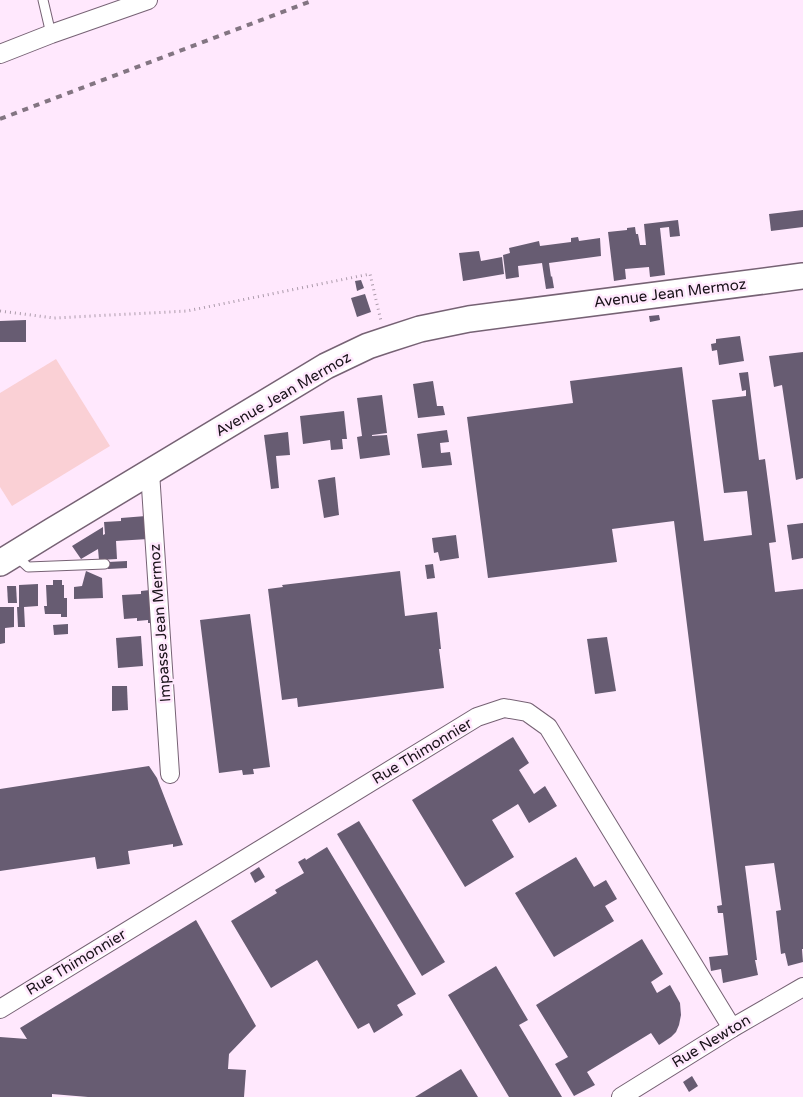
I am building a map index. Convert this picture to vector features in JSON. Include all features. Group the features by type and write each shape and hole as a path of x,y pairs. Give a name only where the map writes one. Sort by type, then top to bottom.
{"main road":[{"name":"Avenue Jean Mermoz","path":"7,559 326,366 368,346 420,329 469,319 803,276"}],"street":[{"path":"0,54 148,0"},
{"name":"Impasse Jean Mermoz","path":"150,472 170,774"},
{"name":"Rue Thimonnier","path":"0,1008 477,717 504,708 527,712 548,727 732,1028"},
{"name":"Rue Newton","path":"621,1097 732,1028 803,987"}],"lane":[{"path":"44,0 51,34"},
{"path":"7,559 28,567 106,564"}],"path":[{"path":"0,311 54,318 187,310 370,274 386,340"}],"shaded area":[{"path":"56,359 110,446 12,506 0,487 0,393"}],"building":[{"path":"803,210 803,227 771,231 769,214"},
{"path":"678,220 680,236 670,237 669,227 660,228 665,275 650,277 649,267 625,269 626,279 614,281 608,232 635,227 640,245 646,245 644,224"},
{"path":"578,237 579,241 600,238 601,256 549,263 554,288 546,289 542,263 518,266 519,277 506,279 503,255 510,253 509,248 539,241 540,246 571,242 571,238"},
{"path":"479,251 481,261 502,257 504,274 463,281 459,253"},
{"path":"361,280 364,288 357,291 355,281"},
{"path":"365,294 371,312 357,317 351,298"},
{"path":"659,315 660,320 650,322 649,316"},
{"path":"26,320 26,342 0,342 0,321"},
{"path":"740,336 744,361 719,365 717,350 712,351 711,344 716,343 716,339"},
{"path":"803,352 803,478 796,480 782,385 774,387 769,356"},
{"path":"682,367 704,541 752,535 747,491 724,493 712,400 746,396 746,390 742,391 739,373 748,372 759,460 765,459 776,542 769,543 775,592 803,589 803,962 788,966 785,953 781,954 776,911 781,910 774,863 745,866 758,975 723,983 721,969 711,971 709,957 728,955 723,913 718,913 717,906 722,905 674,521 612,529 617,562 488,578 467,417 573,403 570,381"},
{"path":"433,381 437,406 443,406 445,415 418,418 413,384"},
{"path":"382,395 387,433 372,436 387,435 390,455 360,459 357,437 362,436 357,398"},
{"path":"344,411 347,439 342,439 343,449 331,450 330,440 303,444 300,416"},
{"path":"447,430 449,442 440,443 441,453 450,452 452,465 422,468 417,434"},
{"path":"288,432 290,455 276,456 279,488 271,489 264,435"},
{"path":"335,477 339,515 324,518 318,480"},
{"path":"146,516 148,539 116,541 117,559 99,560 98,549 81,559 72,546 103,527 103,535 105,534 104,522 121,521 121,518"},
{"path":"803,523 803,558 792,560 787,525"},
{"path":"456,535 459,558 440,561 438,552 434,553 432,538"},
{"path":"127,561 127,568 108,569 108,562"},
{"path":"433,564 435,578 427,579 425,565"},
{"path":"86,571 102,578 103,598 74,599 74,587 82,586"},
{"path":"400,571 405,616 437,612 444,688 298,707 297,698 282,700 268,589 283,587 282,585"},
{"path":"53,580 62,580 62,585 64,585 64,598 67,598 67,617 61,617 61,614 45,614 44,606 47,606 46,585 53,585"},
{"path":"38,584 38,606 24,607 25,627 18,627 19,585"},
{"path":"7,586 16,586 17,603 8,603"},
{"path":"150,590 152,623 148,623 148,620 137,621 137,618 124,619 122,595 141,594 141,591"},
{"path":"0,607 14,607 14,627 5,628 5,643 0,644"},
{"path":"250,614 270,767 253,769 254,774 243,775 242,770 219,773 200,620"},
{"path":"68,624 68,634 54,635 53,625"},
{"path":"141,636 143,666 118,668 116,638"},
{"path":"607,637 616,691 595,694 587,639"},
{"path":"112,686 127,686 128,710 112,711"},
{"path":"513,737 529,763 519,770 534,794 545,786 557,806 529,823 518,804 492,820 514,857 465,887 412,800"},
{"path":"149,766 157,778 183,845 173,847 173,844 128,851 130,864 97,869 95,857 0,871 0,789"},
{"path":"359,821 445,962 422,976 337,834"},
{"path":"327,847 416,994 397,1005 403,1015 374,1033 369,1023 358,1029 317,960 271,988 231,921 277,893 275,890 304,873 298,862 305,858 306,860"},
{"path":"576,857 594,887 606,880 617,899 605,906 614,921 554,957 515,893"},
{"path":"259,867 265,877 255,883 250,873"},
{"path":"196,920 256,1026 229,1054 228,1069 246,1070 244,1097 88,1097 52,1094 52,1097 0,1097 0,1037 27,1039 20,1028"},
{"path":"642,939 663,974 651,982 657,993 670,985 680,1003 681,1015 676,1032 659,1045 651,1033 587,1072 595,1085 574,1096 555,1064 568,1057 536,1005"},
{"path":"496,966 528,1020 519,1025 562,1097 509,1097 448,995"},
{"path":"461,1069 478,1097 415,1097"},
{"path":"692,1076 698,1086 689,1092 683,1082"}],"railway":[{"path":"0,119 314,0"}]}
